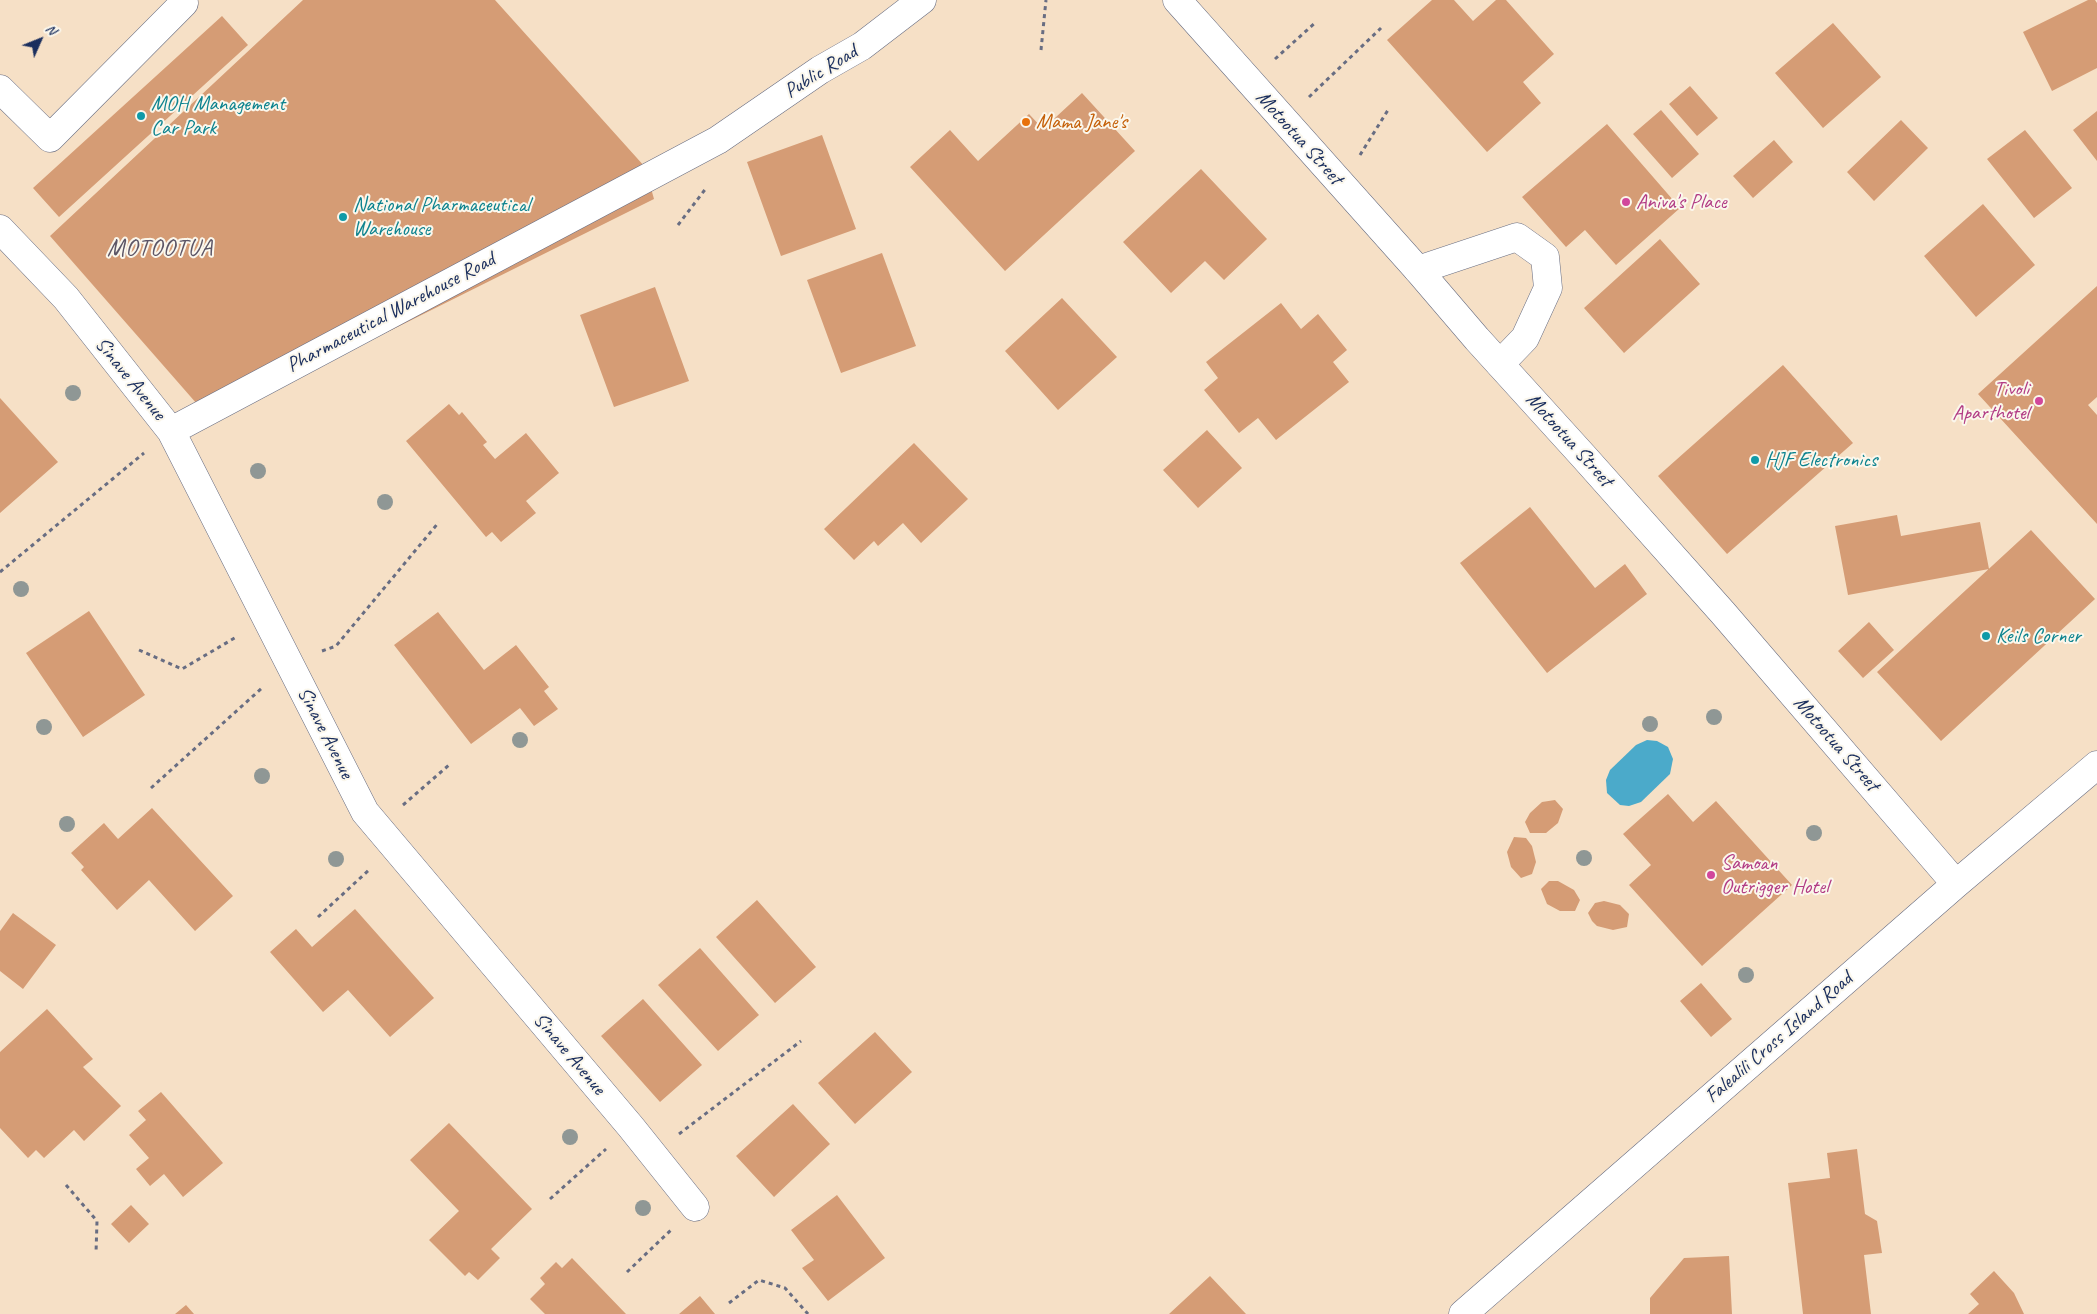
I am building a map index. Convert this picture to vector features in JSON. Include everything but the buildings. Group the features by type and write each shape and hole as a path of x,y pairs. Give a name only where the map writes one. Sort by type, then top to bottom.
{"main road":[{"path":"0,89 50,138 184,2 182,0"},
{"name":"Public Road","path":"718,140 820,70 862,46 922,0"},
{"name":"Motootua Street","path":"1177,0 1723,613 1956,884"},
{"name":"Pharmaceutical Warehouse Road","path":"171,431 718,140"},
{"name":"Sinave Avenue","path":"0,229 66,298 171,431 365,812 631,1127 696,1207"},
{"path":"1418,270 1517,237 1545,257 1548,288 1524,338 1500,364"},
{"name":"Falealili Cross Island Road","path":"1463,1314 1956,884 2097,765"}],"path":[{"path":"1041,50 1046,0"},
{"path":"1249,83 1316,22"},
{"path":"1284,122 1381,28"},
{"path":"1341,185 1388,110"},
{"path":"0,572 171,431"},
{"path":"151,788 289,664 336,646 439,522"},
{"path":"139,650 182,668 267,620"},
{"path":"318,917 449,765"},
{"path":"653,1154 801,1041"},
{"path":"550,1199 631,1127"},
{"path":"66,1185 97,1221 96,1253"},
{"path":"627,1272 696,1207"},
{"path":"729,1303 759,1280 785,1288 808,1314"}],"water":[{"path":"1647,740 1657,741 1668,747 1673,759 1670,774 1641,802 1629,806 1620,805 1607,793 1606,780 1610,770 1636,745"}],"place":[{"name":"MOH Management Car Park","path":"141,116"},
{"name":"Mama Jane's","path":"1026,122"},
{"name":"Aniva's Place","path":"1626,202"},
{"name":"National Pharmaceutical Warehouse","path":"343,217"},
{"name":"Tivoli Aparthotel","path":"2039,401"},
{"name":"HJF Electronics","path":"1755,460"},
{"name":"Keils Corner","path":"1986,636"},
{"name":"Samoan Outrigger Hotel","path":"1711,875"}],"district":[{"name":"MOTOOTUA","path":"160,249"}]}
